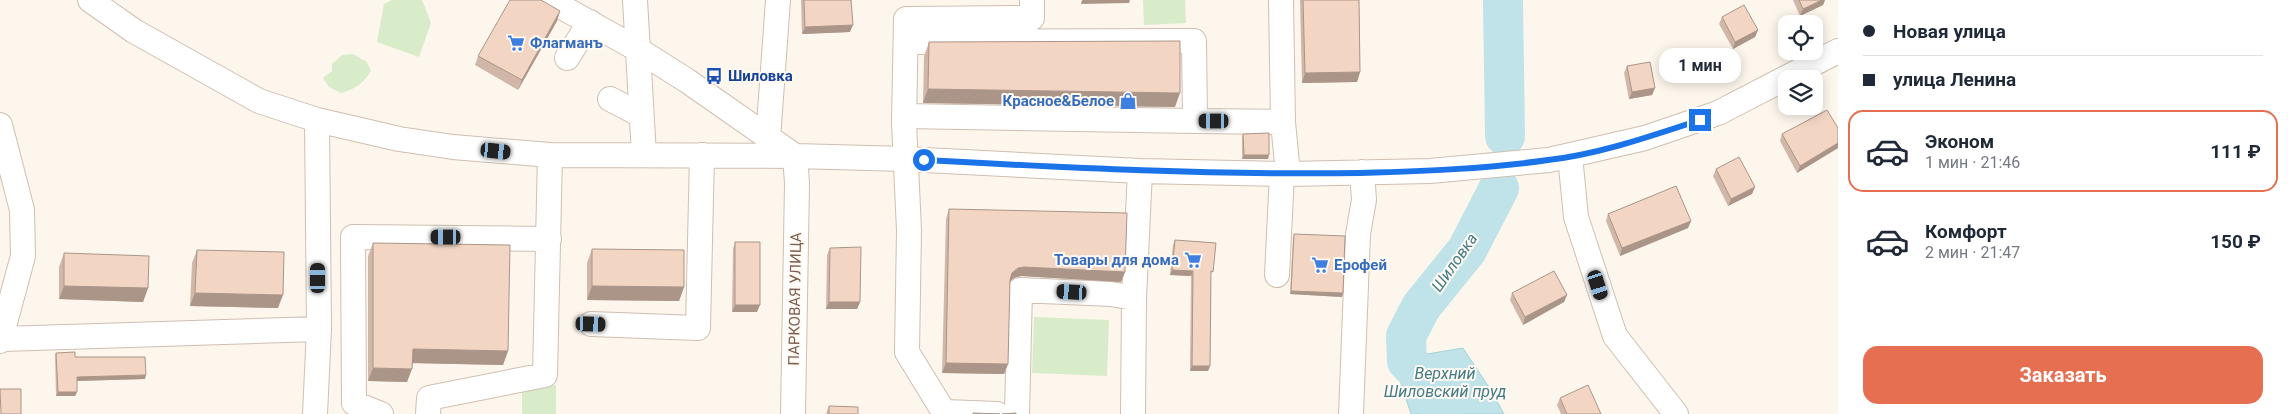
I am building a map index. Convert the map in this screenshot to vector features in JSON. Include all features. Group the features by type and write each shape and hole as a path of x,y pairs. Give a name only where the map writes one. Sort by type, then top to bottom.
{"street":[{"path":"90,0 134,32 259,100 316,120 399,139 453,147 550,155 795,156 905,159 1140,171 1285,174 1430,171 1560,158 1645,138 1718,113 1838,51"},
{"path":"549,0 590,22 686,80 795,156"},
{"path":"635,0 644,155"},
{"path":"768,139 778,0"},
{"path":"906,21 1032,18 1032,0"},
{"path":"1277,275 1285,174 1280,0"},
{"path":"906,21 905,159 909,230 907,352 945,413 997,414"},
{"path":"906,21 1194,41 1195,121"},
{"path":"567,58 590,22"},
{"path":"610,99 641,115"},
{"path":"905,116 1283,122"},
{"path":"315,414 319,329 316,120"},
{"path":"0,125 22,210 23,256 1,340 319,329"},
{"path":"428,414 429,398 545,375 550,155"},
{"path":"591,324 698,328 702,155"},
{"name":"ПАРКОВАЯ УЛИЦА","path":"793,414 797,183 795,156"},
{"path":"1560,158 1576,217 1615,336 1676,414"},
{"path":"1133,414 1134,298 1140,171"},
{"path":"1352,414 1358,234 1364,200 1362,172"},
{"path":"381,414 354,403 353,237 549,239"},
{"path":"1017,414 1020,290 1134,298"}],"green space":[{"path":"392,0 422,0 431,23 419,57 377,42 384,4"},
{"path":"1143,0 1185,0 1186,23 1144,25"},
{"path":"353,54 367,62 371,71 365,79 350,90 341,93 329,87 323,78 332,71 332,64 342,55"},
{"path":"1034,317 1109,320 1107,376 1032,373"},
{"path":"522,385 556,385 556,414 522,414"}],"water":[{"name":"Верхний Шиловский пруд","path":"1421,307 1417,337 1427,354 1463,348 1489,387 1504,414 1411,414 1396,368 1401,313"}],"building":[{"name":"Флагманъ","path":"510,0 541,0 560,11 522,80 478,56"},
{"path":"804,0 851,0 853,25 805,27"},
{"path":"1303,0 1359,0 1360,72 1305,73"},
{"path":"1799,0 1822,0 1803,9"},
{"path":"1744,5 1758,30 1735,42 1722,17"},
{"path":"1180,41 1180,93 928,89 929,42"},
{"path":"1650,62 1655,88 1632,92 1627,66"},
{"path":"1827,110 1838,128 1838,143 1800,166 1782,134 1818,115 1823,115 1823,112"},
{"path":"1269,133 1269,155 1244,155 1243,134"},
{"path":"1739,157 1755,187 1731,199 1716,169"},
{"path":"1676,186 1691,221 1622,248 1608,214"},
{"path":"949,209 1127,213 1125,272 1018,268 1012,273 1010,280 1008,364 946,363"},
{"path":"1294,234 1345,236 1343,293 1291,291"},
{"path":"1175,240 1216,243 1213,272 1211,271 1210,366 1192,366 1193,271 1172,270"},
{"path":"735,242 760,242 760,305 735,305"},
{"path":"373,243 510,245 508,351 413,349 412,369 373,368"},
{"path":"861,247 860,302 829,302 830,248"},
{"path":"592,249 684,250 684,287 592,286"},
{"path":"197,250 284,252 283,295 195,293"},
{"path":"64,253 149,256 148,288 64,286"},
{"path":"1554,271 1567,295 1525,317 1512,293"},
{"path":"75,352 75,357 145,357 146,375 77,377 77,392 58,392 56,353"},
{"path":"1588,385 1601,414 1567,414 1560,398"},
{"path":"0,389 21,389 21,414 1,414"},
{"path":"829,406 858,407 858,414 829,414"}],"waterway":[{"name":"Шиловка","path":"1503,0 1505,136"},
{"name":"Шиловка","path":"1444,414 1427,381 1407,361 1406,336 1421,307 1467,250 1499,188"}],"place":[{"name":"Флагманъ","path":"516,43"},
{"name":"Шиловка","path":"714,76"},
{"name":"Красное&Белое","path":"1128,101"},
{"name":"Товары для дома","path":"1193,260"},
{"name":"Ерофей","path":"1320,265"}],"route":[{"path":"924,160 1140,171 1288,174 1430,171 1549,160 1645,138 1700,120"}]}
